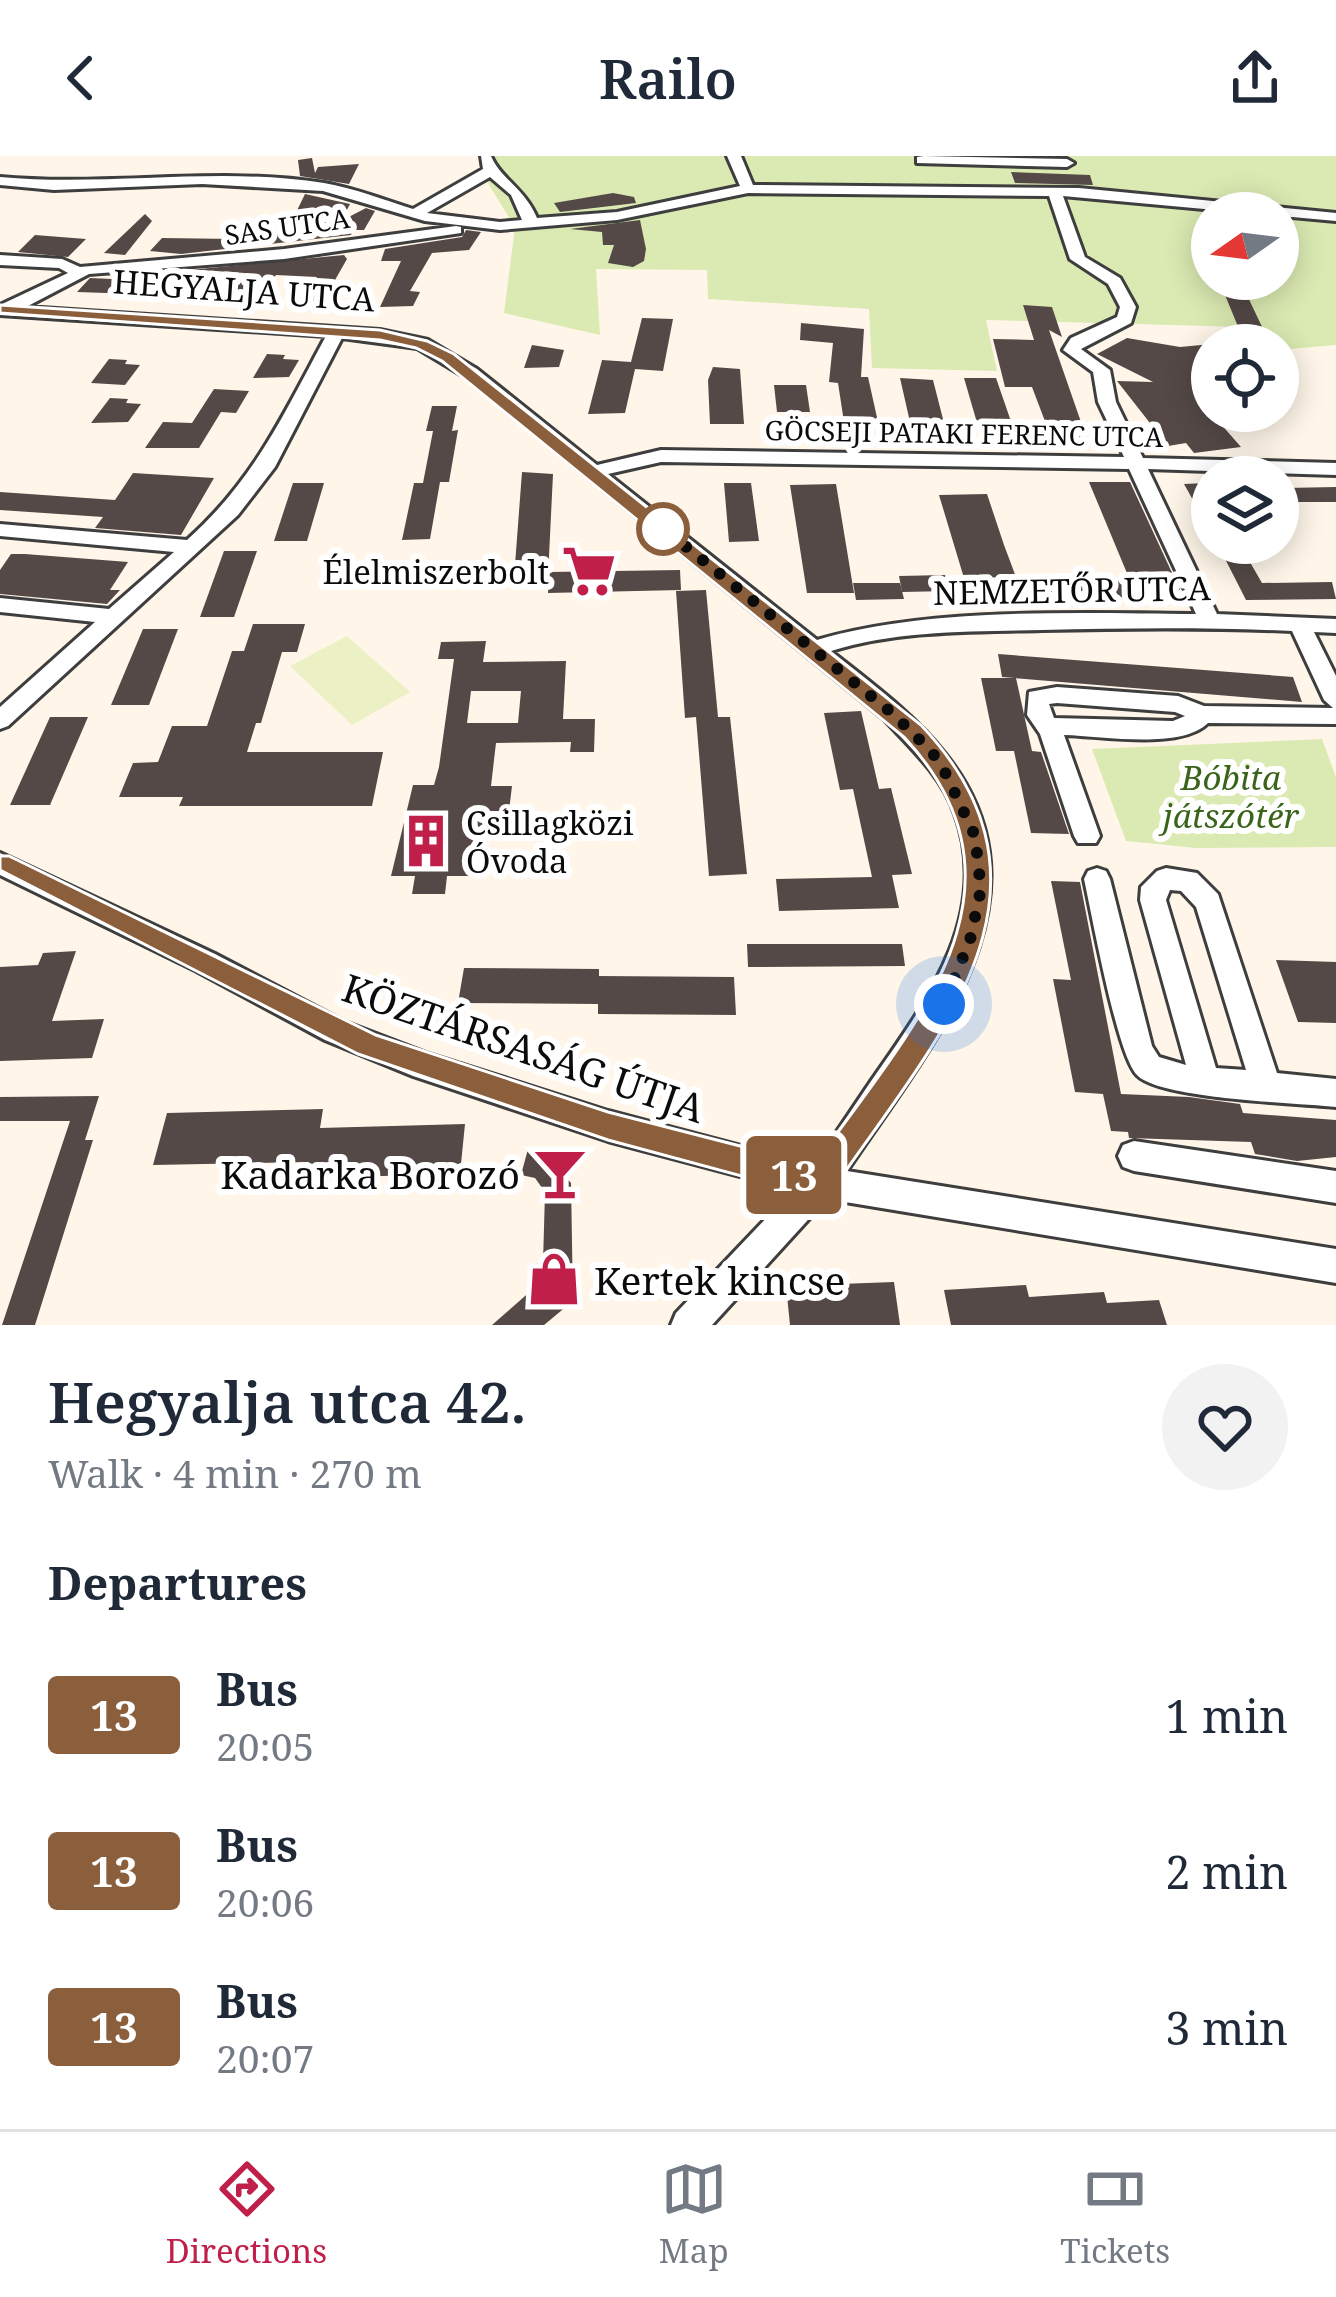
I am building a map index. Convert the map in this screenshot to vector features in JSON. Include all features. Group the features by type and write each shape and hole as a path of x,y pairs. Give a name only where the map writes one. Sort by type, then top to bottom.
{"street":[{"path":"734,156 748,189"},
{"path":"922,160 1067,160 1079,192"},
{"path":"414,214 487,164 513,188 531,224"},
{"path":"0,181 54,186 202,180 324,187 414,214 500,226 617,216 748,189 1079,192 1336,217"},
{"path":"1055,192 1078,259 1114,281 1128,307 1125,320 1071,348 1100,370 1107,402 1209,620"},
{"name":"SAS UTCA","path":"2,311 79,272 284,254 373,238 500,226"},
{"name":"SAS UTCA","path":"0,260 62,264 79,272"},
{"name":"HEGYALJA UTCA","path":"2,311 338,332 403,339 437,351 594,471 932,752 971,824 981,889 970,940 944,1004 820,1182 688,1325"},
{"path":"0,720 194,547 265,467 338,332"},
{"name":"GÖCSEJI PATAKI FERENC UTCA","path":"594,471 661,457 1336,469"},
{"path":"0,530 194,547"},
{"path":"0,605 113,617"},
{"name":"NEMZETŐR UTCA","path":"813,649 909,627 1209,620 1336,626"},
{"path":"1299,623 1336,700"},
{"path":"1087,836 1047,726 1173,730 1189,728 1202,714 1336,716"},
{"name":"KÖZTÁRSASÁG ÚTJA","path":"0,863 368,1045 608,1126 820,1182 1336,1266"},
{"path":"1097,879 1138,1049 1148,1067 1170,1077 1336,1093"},
{"path":"1204,1080 1153,900 1154,887 1166,879 1187,881 1208,902 1266,1085"},
{"path":"1134,1156 1336,1187"}],"green space":[{"path":"482,156 1336,156 1336,345 1299,348 1299,324 986,320 997,371 872,368 869,309 708,299 707,270 596,269 600,335 504,313 515,227 489,185"},
{"path":"347,636 410,692 352,725 290,666"},
{"name":"Bóbita játszótér","path":"1322,739 1336,777 1336,847 1196,848 1126,841 1092,749"}],"building":[{"path":"312,158 315,173 318,167 359,164 349,184 300,176 298,160"},
{"path":"1011,172 1090,175 1093,185 1015,183"},
{"path":"613,193 634,197 636,203 560,212 554,203"},
{"path":"305,194 350,204 341,221 366,208 375,211 364,230 353,230 351,235 181,254 150,251 162,238 236,239 240,231 287,231"},
{"path":"145,214 152,221 125,255 104,253"},
{"path":"640,220 646,249 644,261 633,267 608,263 614,245 603,245 602,232 570,229"},
{"path":"466,230 481,232 469,250 432,253 410,291 420,292 413,306 380,307 401,261 381,261 385,249 462,237"},
{"path":"35,235 86,239 68,257 18,252"},
{"path":"344,255 347,259 331,287 342,288 334,302 301,303 317,277 276,275 259,299 226,300 245,273 201,270 182,296 151,294 169,272"},
{"path":"90,278 135,280 135,294 77,292"},
{"path":"1227,300 1249,300 1261,324 1237,324"},
{"path":"1023,305 1052,307 1062,337 1049,330 1089,445 1054,445 1032,387 1005,387 993,339 1034,340"},
{"path":"642,318 673,319 663,371 635,369 625,413 588,414 602,360 631,362"},
{"path":"801,323 864,329 861,377 868,377 878,422 844,422 838,383 829,382 833,343 800,340"},
{"path":"1127,338 1191,346 1191,432 1228,432 1241,447 1194,453 1186,443 1168,446 1117,381 1153,382 1097,354"},
{"path":"532,345 564,350 559,367 524,368"},
{"path":"267,354 299,360 289,377 253,378"},
{"path":"109,359 140,365 125,385 91,383"},
{"path":"713,367 740,369 744,424 710,424 708,380"},
{"path":"900,378 933,380 944,423 910,422"},
{"path":"964,378 996,378 1015,433 980,433"},
{"path":"774,385 806,385 810,412 777,412"},
{"path":"214,389 249,391 236,413 221,412 199,448 145,448 163,422 192,423"},
{"path":"110,398 141,404 128,422 91,423"},
{"path":"432,406 457,406 449,482 440,482 430,539 402,540 414,483 423,483 433,431 426,431"},
{"path":"522,472 553,474 548,577 514,578"},
{"path":"133,473 214,478 181,535 95,528 103,517 0,510 0,492 115,500"},
{"path":"1089,482 1130,482 1180,590 1134,590"},
{"path":"293,483 324,483 307,541 274,541"},
{"path":"724,483 751,483 759,541 729,542"},
{"path":"836,484 854,593 807,593 790,485"},
{"path":"1336,487 1336,502 1299,502 1299,488"},
{"path":"987,494 1016,577 964,578 939,495"},
{"path":"224,551 257,551 234,617 200,617"},
{"path":"11,554 128,562 110,590 120,590 107,604 0,594 0,570"},
{"path":"1228,564 1251,564 1262,583 1332,582 1336,599 1246,600"},
{"path":"680,570 681,590 548,593 549,572"},
{"path":"945,575 950,591 902,592 899,576"},
{"path":"1080,575 1086,591 1039,592 1033,576"},
{"path":"1083,581 1129,581 1136,597 1089,598"},
{"path":"853,583 900,583 904,599 856,600"},
{"path":"706,590 718,717 730,717 747,874 709,876 696,717 685,718 676,591"},
{"path":"253,624 305,624 297,652 282,652 261,723 256,723 247,752 383,752 372,806 179,806 183,797 119,797 133,763 158,762 172,726 207,726 232,651 244,651"},
{"path":"143,629 178,629 149,705 111,705"},
{"path":"486,641 483,662 566,661 563,719 595,719 594,752 570,752 571,742 496,743 491,786 512,786 509,811 488,811 487,828 476,828 470,876 447,876 445,894 412,894 415,876 391,876 413,785 434,785 439,767 454,659 438,659 441,642","holes":["471,691 521,691 518,723 467,723"]},
{"path":"998,654 1293,677 1302,702 1002,677"},
{"path":"981,678 1016,678 1032,751 1041,752 1069,834 1031,833 1014,751 996,751"},
{"path":"861,711 879,789 891,788 912,874 892,875 899,908 779,911 776,879 872,877 853,789 840,790 824,713"},
{"path":"50,717 88,717 50,805 10,805"},
{"path":"1051,881 1080,882 1121,1094 1189,1097 1240,1104 1243,1113 1336,1120 1336,1157 1297,1161 1255,1154 1251,1142 1129,1138 1128,1132 1111,1131 1103,1094 1075,1092 1053,979 1071,980"},
{"path":"747,944 902,944 905,966 748,967"},
{"path":"76,951 52,1021 104,1019 92,1058 0,1061 0,967 38,965 43,953"},
{"path":"1276,960 1336,962 1336,1023 1298,1022"},
{"path":"464,968 734,977 736,1015 598,1014 598,1004 458,1003"},
{"path":"99,1096 85,1140 93,1140 35,1325 2,1325 70,1121 0,1121 0,1097"},
{"path":"323,1109 320,1128 465,1124 460,1174 306,1178 309,1162 153,1165 167,1113"},
{"path":"528,1149 543,1152 571,1183 573,1301 544,1325 492,1325 533,1289 533,1264 543,1263 545,1192 535,1178 521,1175"},
{"path":"894,1282 900,1325 790,1325 786,1286"},
{"path":"1026,1285 1029,1297 1104,1292 1107,1303 1159,1300 1167,1325 951,1325 944,1290"}],"bus line":[{"name":"13","path":"0,310 380,335 422,344 448,358 912,731 932,752 967,811 979,856 981,889 970,940 944,1004 820,1182 608,1126 368,1045 0,863"}],"place":[{"name":"Élelmiszerbolt","path":"589,571"},
{"name":"Csillagközi Óvoda","path":"426,841"},
{"name":"Kadarka Borozó","path":"560,1173"},
{"name":"Kertek kincse","path":"554,1279"}],"route":[{"path":"663,529 658,524 892,713 932,752 946,774 975,836 981,889 970,940 944,1004"}]}
